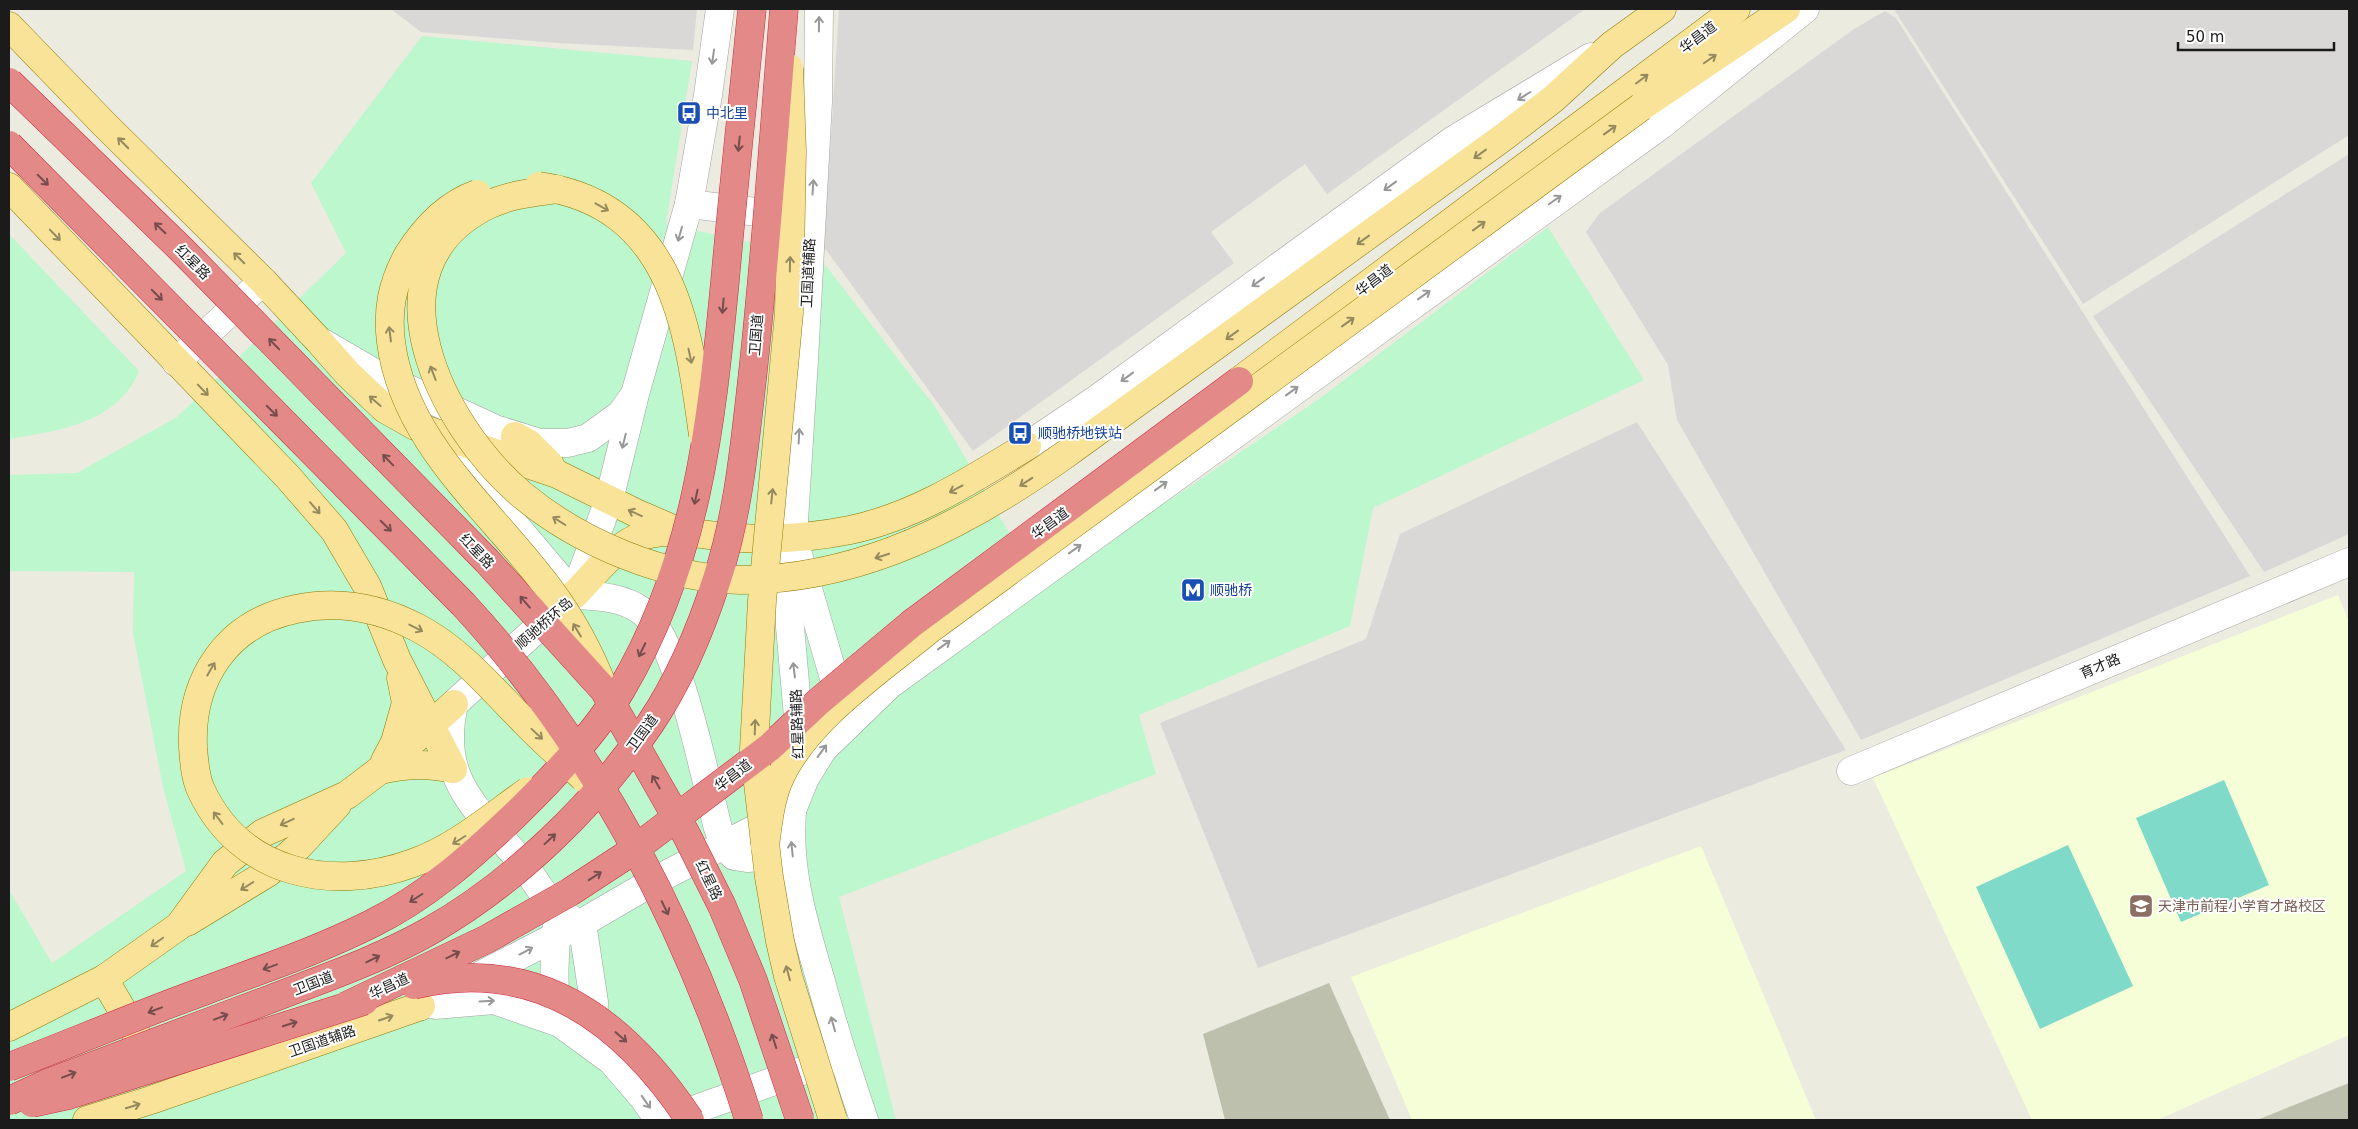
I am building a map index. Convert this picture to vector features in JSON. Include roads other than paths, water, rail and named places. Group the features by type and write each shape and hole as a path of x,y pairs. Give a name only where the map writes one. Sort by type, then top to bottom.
{"highway":[{"path":"9,1067 280,963 372,924 438,884 476,853 556,772 619,694 655,623 676,572 691,520 705,449 714,396 752,9"},
{"name":"卫国道","path":"9,1101 50,1082 361,965 429,932 486,894 550,840 610,775 650,723 680,671 701,624 718,577 735,512 757,337 785,9"},
{"name":"红星路","path":"9,82 183,251 473,547 604,690 686,834 722,906 754,980 800,1120"},
{"path":"9,145 498,642 552,714 609,803 642,863 703,988 749,1120"},
{"name":"华昌道","path":"346,1006 487,939 570,892 628,854 770,746 818,702 911,624 1239,381"},
{"path":"9,1107 69,1095 346,1006 435,980 480,978 505,980 524,985 564,1000 595,1016 649,1064 690,1120"}],"main road":[{"path":"785,9 792,151 789,313 762,601 754,749 774,910 788,976 833,1120"},
{"path":"557,189 532,192 488,205 459,224 441,245 429,267 421,299 424,342 440,390 463,428 502,476 520,494 558,521 608,546 665,570 742,580 791,576 878,557 907,547 972,515 1030,480 1403,211 1553,99 1612,45 1662,9"},
{"name":"华昌道","path":"1239,381 1736,9"},
{"name":"华昌道","path":"765,846 770,813 779,781 795,753 824,718 930,629 1641,107 1786,9"},
{"path":"9,26 105,125 262,281 348,374 384,409 415,426 436,433 533,457 609,500 680,532"},
{"path":"604,690 590,653 550,590 455,476 417,422 398,378 389,323 389,304 394,285 414,246 436,219 467,197 488,190 519,184 557,189 577,195 605,208 634,229 658,260 673,292 685,330 698,398 705,449"},
{"path":"9,187 287,476 334,530 366,586 397,660 454,769"},
{"path":"574,595 624,546 637,538 652,534 680,532 743,538 793,537 850,530 898,515 956,490 1027,446"},
{"path":"556,772 463,837 431,856 414,863 374,874 350,877 323,876 273,863 251,852 228,832 212,811 200,788 194,762 194,714 197,696 216,659 227,644 259,621 285,611 306,607 342,605 362,608 385,614 418,628 452,650 609,803"},
{"path":"380,770 395,742 406,703 397,660"},
{"path":"9,1027 104,979 179,926 225,863 232,857 263,833 347,795 380,770 454,704"},
{"path":"380,770 411,764 432,764 454,769"},
{"path":"104,979 171,1093"},
{"name":"卫国道辅路","path":"87,1120 171,1093 421,1006"}],"street":[{"path":"574,595 609,500 635,394 689,204 708,95 720,9"},
{"name":"卫国道辅路","path":"793,537 818,102 819,9"},
{"path":"421,1006 582,923 654,881 792,810 804,778 823,749 847,723 889,685 1661,125 1805,9"},
{"path":"1027,446 1097,399 1452,140 1612,45"},
{"path":"689,204 811,218"},
{"path":"176,362 262,281"},
{"path":"319,341 378,376 495,430 533,457 563,451 588,438 621,414 635,394"},
{"path":"436,433 574,595"},
{"path":"793,537 847,723"},
{"name":"红星路辅路","path":"793,537 788,565 787,612 800,730 799,764 792,810 791,841 800,910 842,1057 864,1120"},
{"name":"育才路","path":"1851,771 2349,562"},
{"name":"顺驰桥环岛","path":"454,704 574,595 606,597 632,605 644,613 660,632 673,660 718,828 725,846"},
{"path":"454,704 449,726 448,745 454,769 470,804 522,863 557,909 582,923"},
{"name":"红星路辅路","path":"725,846 734,856 747,858 762,856 771,863 782,876 800,910"},
{"path":"557,909 553,983 560,1023 612,1061 643,1097 659,1120"},
{"path":"582,923 594,1002 592,1046"},
{"name":"卫国道辅路","path":"421,1006 494,1000 560,1023"},
{"path":"666,1120 842,1057"}],"place":[{"name":"中北里","path":"689,113"},
{"name":"顺驰桥地铁站","path":"1020,433"},
{"name":"顺驰桥","path":"1193,590"},
{"name":"天津市前程小学育才路校区","path":"2141,906"}]}
